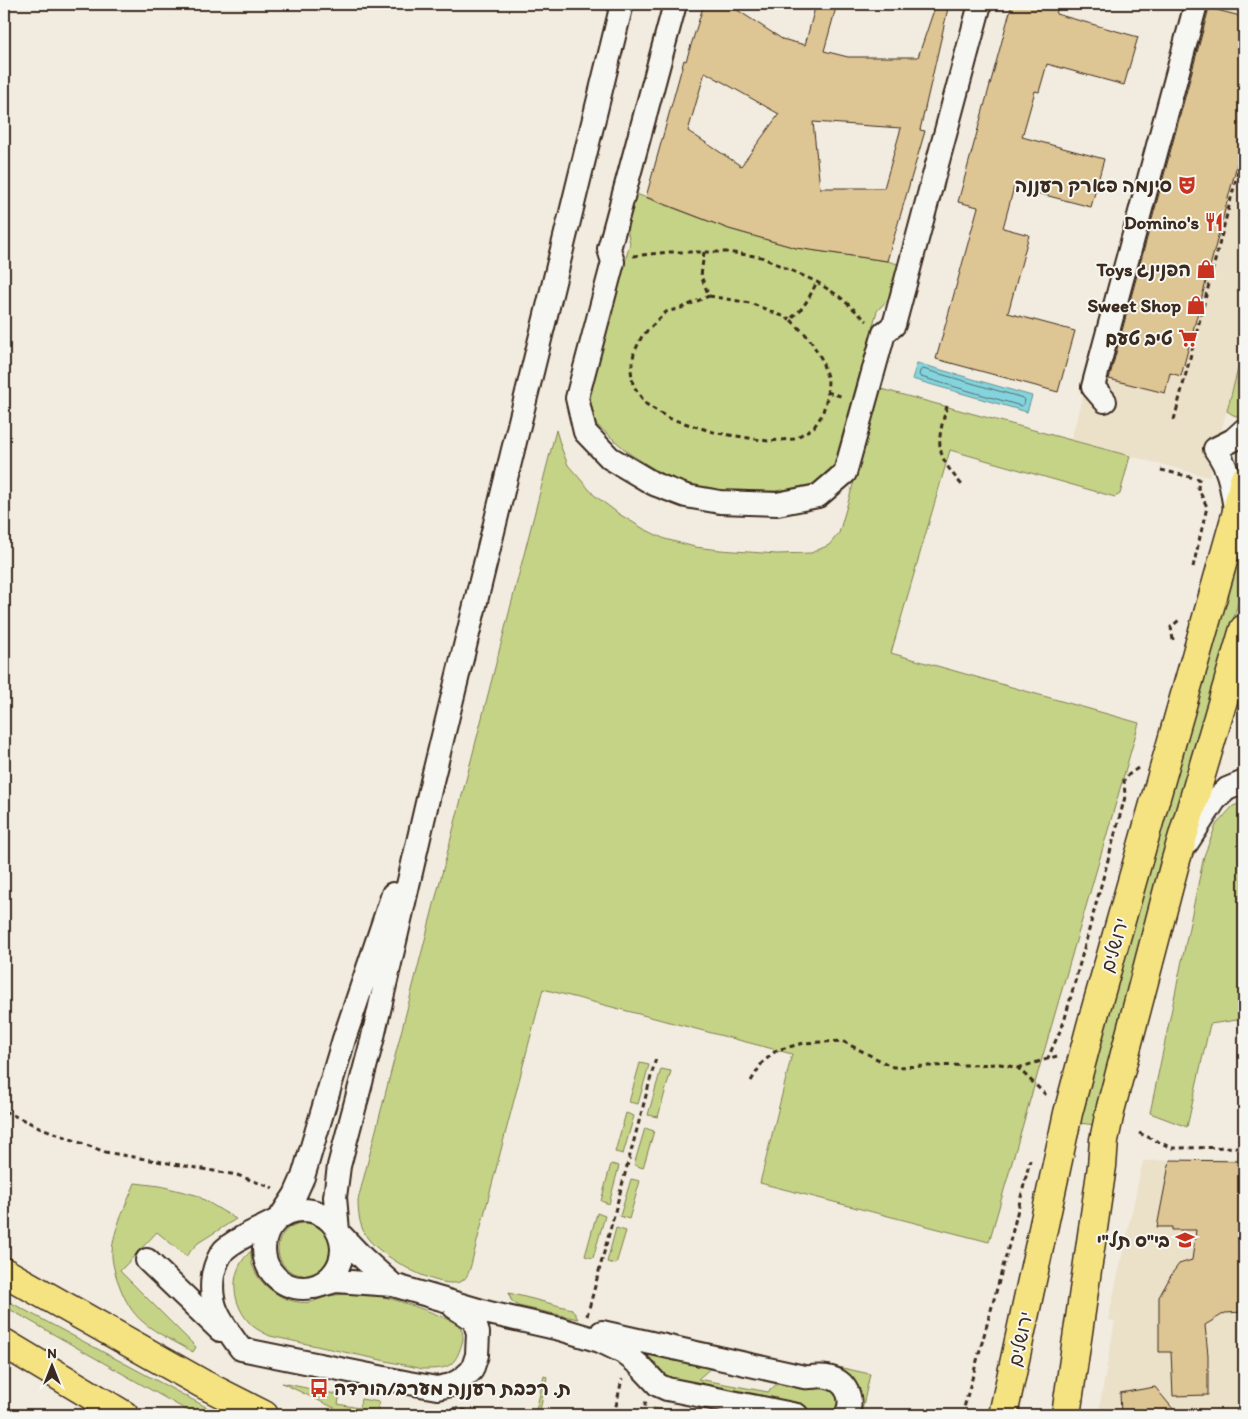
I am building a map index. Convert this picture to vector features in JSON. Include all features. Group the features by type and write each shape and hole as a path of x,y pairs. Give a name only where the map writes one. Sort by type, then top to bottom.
{"main road":[{"name":"ירושלים","path":"1003,1415 1065,1125 1091,1026 1236,515 1244,480"},
{"name":"ירושלים","path":"1066,1415 1102,1166 1104,1140 1111,1108 1175,863 1244,629"},
{"path":"4,1272 203,1384 264,1415"},
{"path":"4,1343 124,1415"}],"street":[{"path":"315,1287 327,1281 336,1272 341,1260 343,1247 339,1232 335,1197 339,1166 372,1041 433,777 622,4"},
{"path":"675,4 610,249 613,262 577,398 585,432 610,458 654,484 686,496 720,502 776,504 818,496 845,473 884,333 894,325 980,4"},
{"path":"943,197 994,4"},
{"path":"1105,400 1093,387 1196,4"},
{"path":"1236,515 1228,472 1223,460 1215,449 1234,440 1244,430"},
{"path":"433,777 344,1039 302,1177 295,1195 267,1232 264,1244 264,1257 269,1270 278,1280 289,1286 302,1289 336,1281 393,1285 489,1313 560,1329 600,1342 623,1352 639,1365 658,1385 667,1390 797,1415"},
{"path":"1175,863 1215,800 1227,789 1244,782"},
{"path":"241,1349 222,1323 213,1304 212,1285 215,1266 224,1251 234,1242 293,1211 306,1210 319,1213 330,1220 364,1259 393,1285"},
{"path":"147,1260 241,1349 437,1388 451,1385 462,1379 472,1370 477,1355 478,1333 474,1320 462,1311 436,1298"},
{"path":"560,1329 573,1326 804,1377 824,1376 832,1378 846,1388 850,1405 846,1415"}],"path":[{"path":"1174,420 1244,148"},
{"path":"613,262 634,256 669,252 728,252 761,256 817,282 840,297 872,326 884,333"},
{"path":"704,252 701,276 708,296"},
{"path":"790,319 800,312 817,282"},
{"path":"708,296 750,303 790,319 810,338 822,358 828,380 827,398 822,415 814,427 794,439 768,441 717,433 668,418 646,404 633,384 631,370 634,352 642,336 666,312 681,308 708,296"},
{"path":"947,406 939,444 943,459 949,470 962,485"},
{"path":"1161,470 1199,479 1198,488 1207,507 1192,572"},
{"path":"1174,643 1171,627 1182,618"},
{"path":"1047,1060 1064,1022 1125,797 1124,778 1141,766"},
{"path":"751,1081 762,1063 778,1050 804,1044 842,1041 893,1066 1000,1064 1018,1068 1046,1095 1065,1125"},
{"path":"586,1321 656,1058"},
{"path":"4,1111 39,1127 105,1152 237,1175 295,1195"},
{"path":"1138,1133 1172,1148 1244,1146"},
{"path":"962,1415 1012,1234 1032,1151"},
{"path":"614,1415 623,1374"},
{"path":"642,1415 646,1399"},
{"path":"452,1408 486,1415"}],"shaded area":[{"path":"1189,4 1244,4 1244,346 1209,477 1071,440"},
{"name":"בי\"ס תל\"י","path":"1244,1158 1244,1415 1098,1415 1115,1321 1108,1320 1143,1161"}],"green space":[{"path":"631,192 729,229 796,248 887,261 902,265 891,296 877,311 834,465 813,484 778,491 724,491 691,486 664,475 630,454 596,424 589,399 630,243 627,224"},
{"path":"1244,346 1244,416 1239,417 1227,411"},
{"path":"881,389 1130,456 1120,494 1115,497 950,450 891,653 1139,723 989,1242 760,1183 792,1054 543,989 468,1274 462,1281 453,1283 441,1282 413,1271 386,1255 369,1240 360,1222 358,1200 556,430 568,465 594,495 619,514 644,529 665,539 695,547 777,554 811,553 829,545 839,533"},
{"path":"1244,540 1244,583 1185,782 1118,1022 1096,1125 1079,1123 1106,1015"},
{"path":"1244,802 1244,1019 1210,1024 1187,1127 1150,1113 1204,856 1216,825 1233,806"},
{"path":"640,1063 649,1065 638,1104 629,1102"},
{"path":"661,1069 671,1071 658,1117 648,1115"},
{"path":"626,1113 634,1116 623,1154 615,1152"},
{"path":"645,1128 654,1131 643,1168 634,1165"},
{"path":"611,1164 619,1166 609,1204 601,1201"},
{"path":"631,1179 640,1181 629,1219 620,1216"},
{"path":"135,1183 160,1186 196,1195 236,1219 198,1243 186,1256 157,1232 120,1271 196,1347 193,1352 154,1330 139,1318 132,1310 117,1280 112,1248 120,1220"},
{"path":"597,1213 605,1216 593,1258 585,1256"},
{"path":"304,1223 314,1225 322,1231 328,1239 330,1249 328,1259 322,1267 314,1273 304,1275 294,1273 286,1267 280,1259 278,1249 280,1239 286,1231 294,1225"},
{"path":"616,1228 626,1231 616,1264 607,1262"},
{"path":"251,1251 252,1265 262,1282 280,1296 296,1302 313,1302 335,1295 374,1295 414,1306 454,1322 459,1326 463,1336 456,1358 444,1367 423,1369 270,1336 264,1333 255,1328 242,1313 236,1294 236,1276 239,1267"},
{"path":"509,1293 572,1309 578,1319 518,1306 511,1300"},
{"path":"4,1299 221,1415 195,1415 4,1306"},
{"path":"646,1354 712,1367 698,1379 768,1392 781,1380 827,1382 840,1399 836,1413 833,1415 809,1415 670,1379"},
{"path":"824,1364 870,1374 861,1415 853,1415 822,1371"},
{"path":"544,1376 547,1377 539,1415 535,1415"},
{"path":"282,1383 340,1395 338,1404 359,1408 361,1399 379,1402 377,1412 394,1415 349,1415"},
{"path":"653,1408 690,1415 651,1414"}],"water":[{"path":"917,363 1032,396 1027,412 912,379"}],"building":[{"path":"704,4 728,4 782,39 805,45 816,4 837,4 824,51 848,57 918,57 936,4 949,4 920,130 925,131 887,261 796,248 729,229 646,197 684,60 686,61","holes":["705,72 779,114 741,166 688,131","813,122 901,128 884,188 820,188"]},
{"path":"1012,4 1059,4 1056,14 1138,37 1124,85 1047,64 1039,92 1035,91 1022,137 1104,159 1091,207 1014,187 1003,228 1029,235 1008,313 1075,331 1058,392 936,359 978,207 958,202"},
{"path":"1209,8 1244,17 1244,138 1181,376 1170,373 1165,393 1109,379"},
{"path":"1170,1160 1244,1161 1244,1312 1225,1313 1205,1325 1208,1355 1208,1395 1173,1396 1171,1352 1159,1352 1159,1297 1179,1264 1192,1260 1196,1230 1172,1230 1172,1227 1157,1227"},
{"path":"1155,1387 1178,1415 1121,1415 1120,1393"}],"place":[{"name":"סינמה פארק רעננה","path":"1187,185"},
{"name":"Domino's","path":"1214,222"},
{"name":"Toys הפנינג","path":"1206,269"},
{"name":"Sweet Shop","path":"1196,305"},
{"name":"טיב טעם","path":"1188,338"},
{"name":"בי\"ס תל\"י","path":"1185,1240"},
{"name":"ת. רכבת רעננה מערב/הורדה","path":"319,1388"}]}
